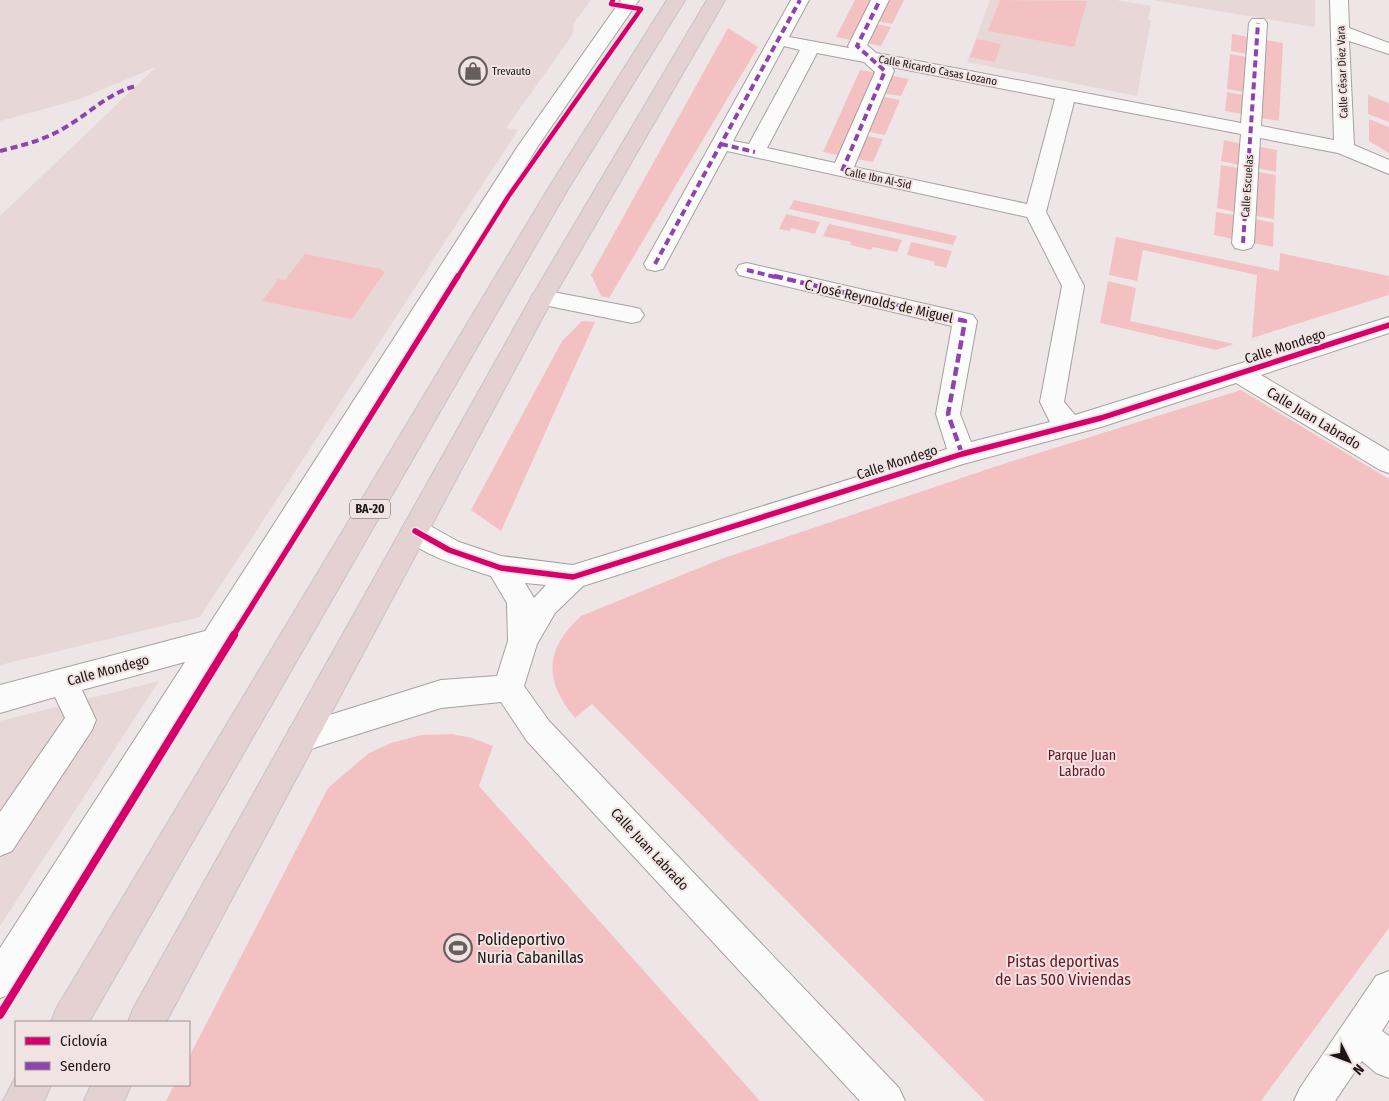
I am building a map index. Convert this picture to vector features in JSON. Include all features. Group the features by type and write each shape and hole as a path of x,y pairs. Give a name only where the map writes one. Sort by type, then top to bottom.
{"highway":[{"name":"BA-20","path":"70,1021 558,189 676,0"},
{"path":"147,1021 542,298 716,0"},
{"path":"22,1101 31,1086"},
{"path":"103,1101 111,1086"}],"street":[{"path":"0,980 528,146 630,0"},
{"path":"655,264 800,0"},
{"path":"842,171 885,70 864,52 880,0"},
{"name":"Calle César Diez Vara","path":"1342,2 1340,31 1344,148"},
{"name":"Calle Escuelas","path":"1244,243 1258,22"},
{"path":"1340,31 1389,49"},
{"name":"Calle Ricardo Casas Lozano","path":"778,40 864,52 1066,95 1251,130"},
{"path":"755,152 811,46"},
{"path":"1066,95 1035,212 1073,286 1052,402 1059,415 1069,426"},
{"path":"1251,130 1344,148 1389,168"},
{"name":"Calle Ibn Al-Sid","path":"721,144 1035,212"},
{"name":"C. José Reynolds de Miguel","path":"747,270 965,321 948,414 962,454"},
{"path":"542,298 632,315"},
{"name":"Calle Mondego","path":"415,531 449,550 501,568 573,577 962,454 1102,418 1389,326"},
{"name":"Calle Juan Labrado","path":"1239,374 1389,463"},
{"path":"501,568 521,601 523,640"},
{"path":"301,738 441,694 508,688 523,640 545,604 573,577"},
{"name":"Calle Mondego","path":"2,701 63,682 215,641"},
{"path":"0,840 81,720 63,682"},
{"name":"Calle Juan Labrado","path":"508,688 538,730 886,1101"},
{"path":"1313,1101 1389,989"},
{"path":"1358,1034 1389,1060"}],"shaded area":[{"path":"0,0 591,0 574,23 573,34 506,128 518,130 200,617 0,665 0,216 156,67 77,100 0,121"},
{"path":"990,0 1116,0 1151,6 1148,20 1151,20 1137,96 967,62"},
{"path":"1153,0 1315,0 1315,27"},
{"path":"159,681 0,926 0,721"}],"green space":[{"path":"855,0 876,0 855,41 836,37"},
{"path":"884,0 904,0 892,24 873,20"},
{"path":"1000,0 1087,1 1074,47 988,31"},
{"path":"871,23 891,27 881,46 862,42"},
{"path":"728,28 758,47 609,298 601,296 591,275"},
{"path":"1232,34 1253,38 1252,55 1231,51"},
{"path":"977,39 1001,44 995,62 970,57"},
{"path":"1261,39 1283,43 1279,121 1256,117"},
{"path":"1230,54 1252,58 1250,93 1227,89"},
{"path":"860,70 880,73 843,156 823,152"},
{"path":"888,75 909,79 901,96 880,93"},
{"path":"1227,92 1249,96 1248,115 1225,111"},
{"path":"1368,95 1389,103 1389,122 1368,114"},
{"path":"879,96 900,100 885,135 864,131"},
{"path":"1369,119 1389,127 1389,153 1369,141"},
{"path":"862,135 883,139 873,162 851,158"},
{"path":"1224,140 1246,145 1244,166 1221,161"},
{"path":"1255,146 1277,150 1276,172 1253,167"},
{"path":"1221,165 1244,169 1240,213 1217,208"},
{"path":"1253,171 1276,175 1274,219 1250,215"},
{"path":"794,200 957,236 953,245 789,209"},
{"path":"1216,212 1240,216 1238,240 1214,235"},
{"path":"786,214 820,222 815,234 791,228 790,231 779,229"},
{"path":"1250,218 1274,223 1273,247 1248,242"},
{"path":"829,224 902,240 897,252 873,247 871,250 850,245 851,242 823,236"},
{"path":"1116,237 1279,271 1280,253 1389,276 1389,295 1252,338 1257,275 1143,250 1137,281 1109,275"},
{"path":"911,242 952,251 946,268 934,265 935,262 907,255"},
{"path":"305,254 380,269 385,272 352,319 262,301 278,279 285,280"},
{"path":"1108,281 1136,288 1130,321 1234,344 1216,350 1100,323"},
{"path":"582,321 595,322 501,531 471,510 562,341"},
{"name":"Parque Juan Labrado","path":"1241,390 1389,479 1389,928 1261,1101 985,1101 592,704 575,718 557,690 553,677 552,665 555,652 560,640 581,616 721,559 1003,464"},
{"name":"Polideportivo Nuria Cabanillas","path":"452,734 472,738 493,746 479,786 760,1101 166,1101 174,1086 190,1086 190,1055 328,788 369,753 391,743 421,735"}],"marked path":[{"path":"655,264 800,0"},
{"path":"842,171 885,71 857,46 880,0"},
{"path":"1243,243 1258,23"},
{"path":"0,151 30,143 58,132 111,95 136,86"},
{"path":"721,144 755,152"},
{"path":"747,270 965,321 948,414 962,454"}],"cycle path":[{"path":"0,1015 312,509 508,197 641,9 611,4 613,0"},
{"path":"415,531 449,550 501,568 573,577 962,454 1101,418 1389,325"}],"place":[{"name":"Trevauto","path":"473,71"},
{"name":"Polideportivo Nuria Cabanillas","path":"458,948"}],"park label":[{"name":"Pistas deportivas de Las 500 Viviendas","path":"1063,970"}]}
